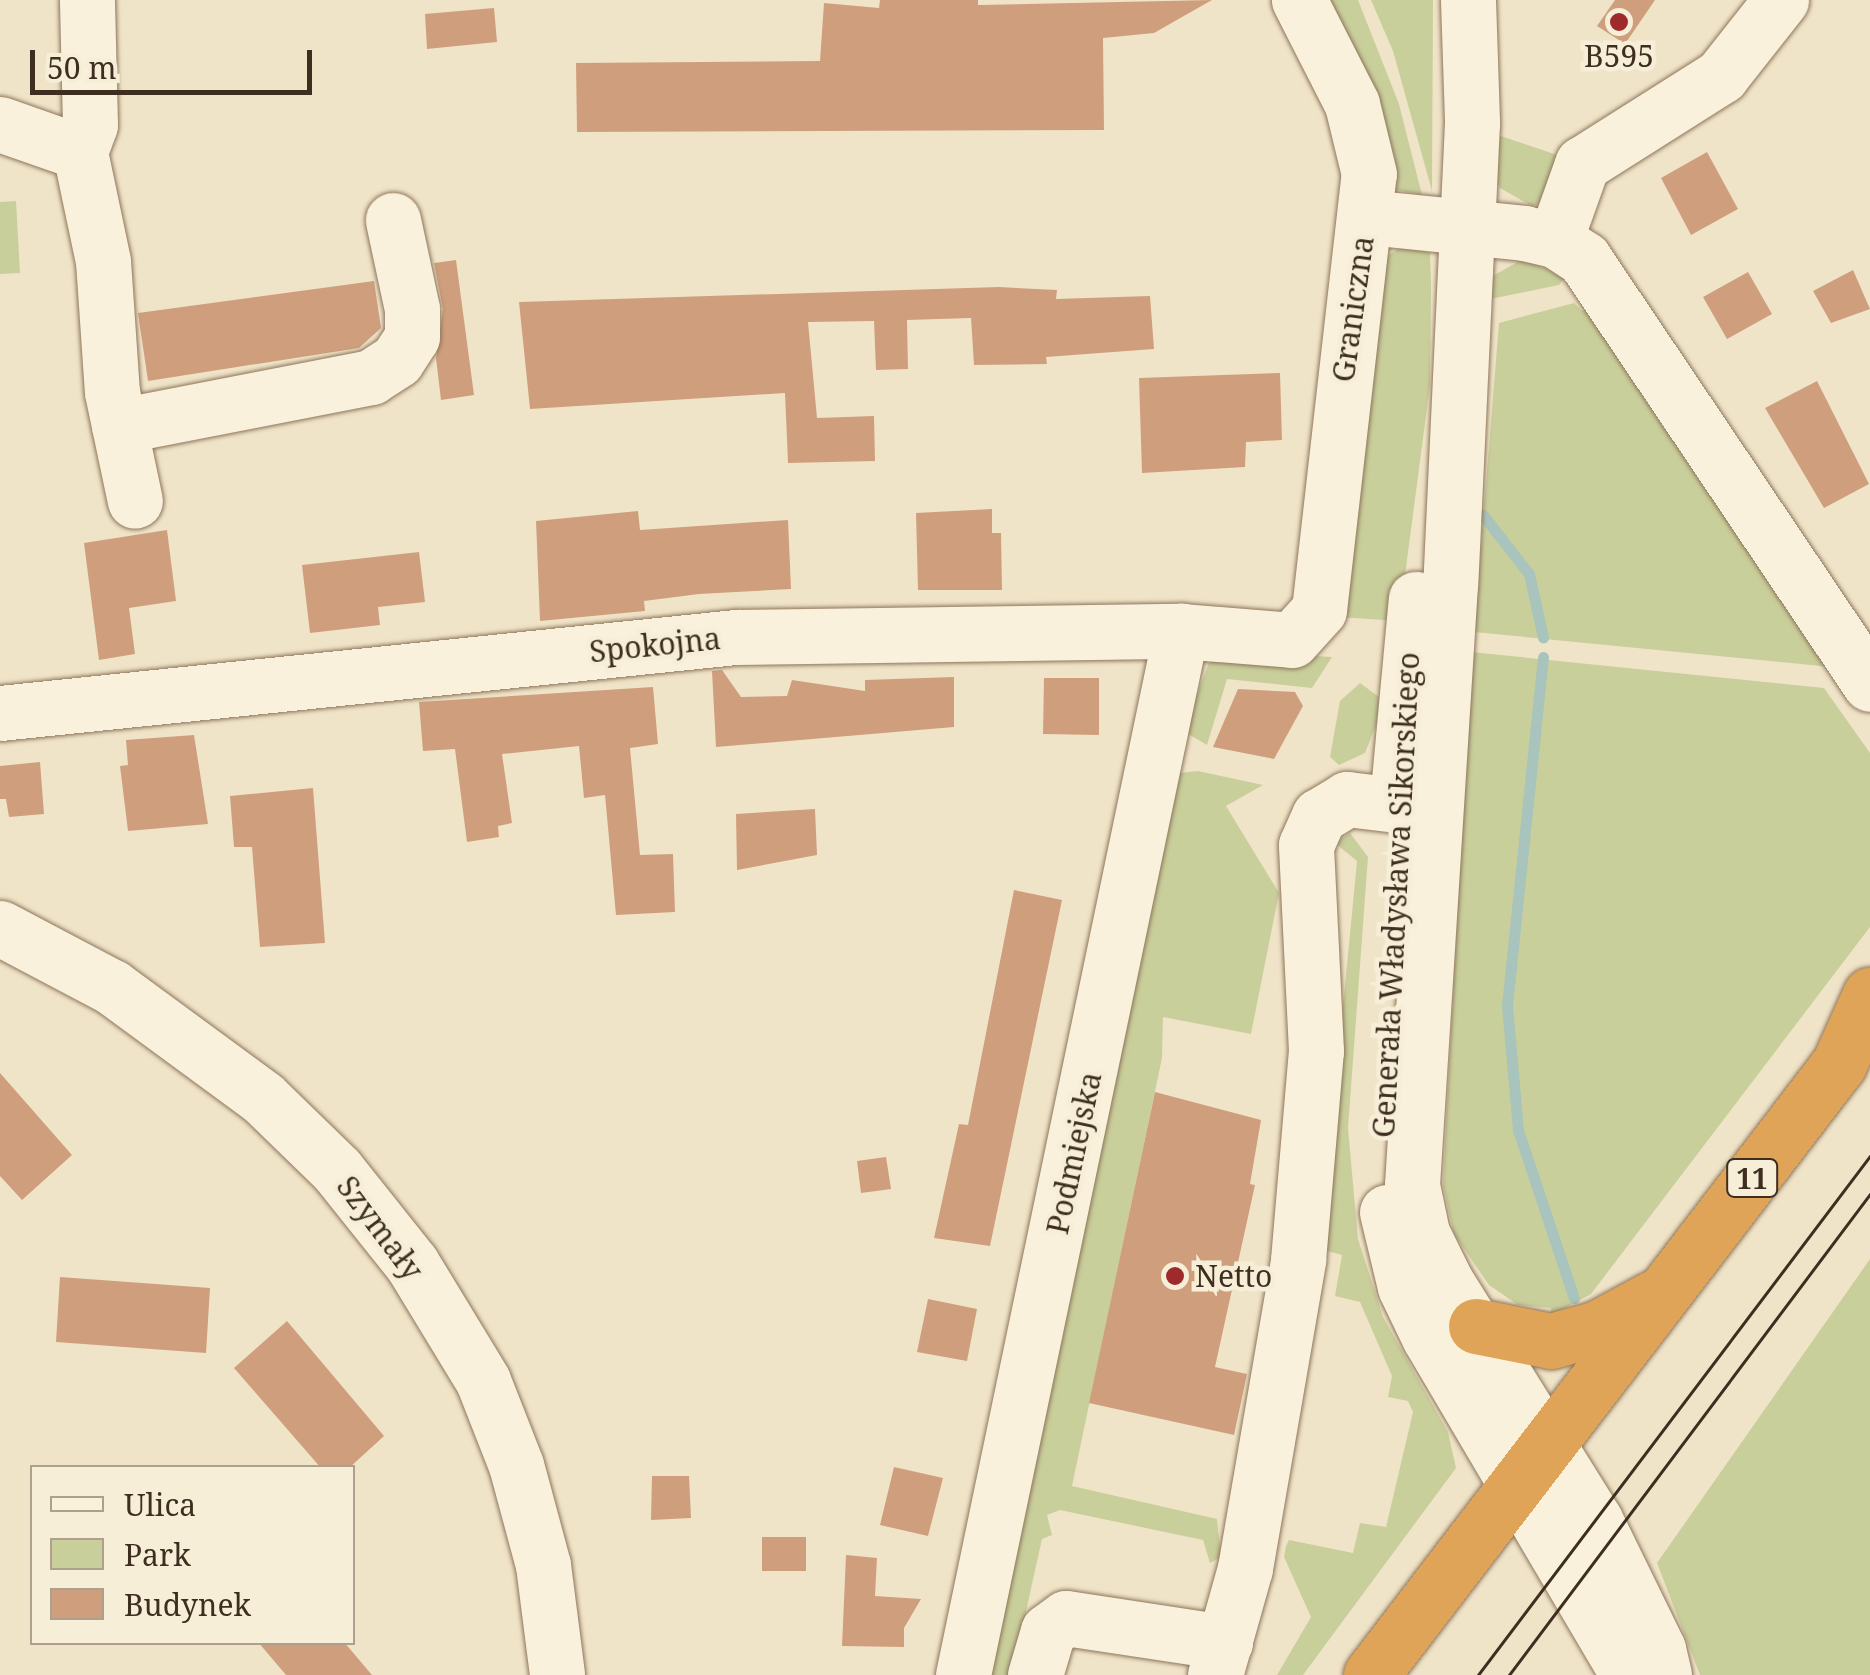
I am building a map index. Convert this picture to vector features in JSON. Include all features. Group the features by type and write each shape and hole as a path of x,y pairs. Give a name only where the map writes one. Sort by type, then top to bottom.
{"highway":[{"name":"11","path":"1372,1675 1665,1292 1855,1053 1870,995"},
{"path":"1476,1326 1515,1339 1573,1338 1665,1292"}],"street":[{"path":"87,0 90,124 80,152 103,262 119,426 134,502"},
{"name":"Graniczna","path":"1299,0 1333,60 1361,131 1370,174 1319,610 1308,629"},
{"name":"Generała Władysława Sikorskiego","path":"1468,0 1466,227 1454,394 1410,634 1415,807 1412,1185 1422,1233 1476,1326 1552,1443 1626,1578 1664,1675"},
{"path":"1555,240 1582,164 1721,76 1781,0"},
{"path":"0,124 80,152"},
{"path":"1366,217 1555,240 1604,282 1870,684"},
{"path":"119,426 371,377 397,360 412,337 412,308 394,220"},
{"name":"Spokojna","path":"0,713 736,636 1181,631 1292,640 1308,629"},
{"name":"Podmiejska","path":"963,1675 1181,631"},
{"path":"1035,1675 1048,1631 1066,1618 1220,1658 1244,1568 1298,1260 1316,1051 1306,845 1319,816 1347,799 1415,807"},
{"name":"Generała Władysława Sikorskiego","path":"1415,807 1382,1039 1389,1228 1429,1337 1628,1675"},
{"name":"Szymały","path":"0,928 112,987 263,1098 336,1170 412,1264 483,1381 510,1450 544,1565 556,1675"}],"green space":[{"path":"1315,0 1358,0 1399,104 1422,195 1393,189"},
{"path":"1371,0 1433,0 1432,191 1393,51"},
{"path":"1492,133 1560,156 1546,201 1532,206 1500,188 1492,174"},
{"path":"16,201 20,273 0,274 0,202"},
{"path":"1403,246 1430,253 1430,385 1399,621 1338,617 1382,259"},
{"path":"1523,259 1565,277 1559,285 1481,301 1489,278"},
{"path":"1574,303 1582,311 1593,304 1831,667 1474,632 1499,323"},
{"path":"1234,652 1332,657 1312,688 1227,679 1207,745 1183,731 1209,663"},
{"path":"1471,652 1824,688 1870,753 1870,927 1591,1294 1552,1315 1551,1308 1518,1305 1489,1285 1454,1234 1443,1185"},
{"path":"1360,683 1379,697 1379,718 1365,753 1339,765 1330,757 1340,701"},
{"path":"1198,771 1263,785 1226,806 1279,893 1251,1034 1163,1017 1162,1058 1072,1486 1217,1519 1221,1557 1210,1563 1203,1540 1060,1510 1047,1515 1052,1535 1042,1539 1012,1675 981,1675 1171,774"},
{"path":"1350,833 1368,857 1348,1128 1358,1239 1383,1317 1448,1432 1456,1468 1303,1675 1277,1675 1311,1617 1284,1557 1289,1540 1353,1553 1360,1523 1386,1527 1413,1412 1408,1401 1388,1397 1392,1376 1360,1302 1335,1296 1342,1255 1316,1248 1335,1162 1331,1131 1357,861 1335,843"},
{"path":"1870,1259 1870,1675 1700,1675 1657,1563"}],"building":[{"path":"880,0 978,0 978,5 1212,0 1154,33 1103,38 1104,130 577,132 576,63 820,61 824,3 879,8"},
{"name":"B595","path":"1615,0 1655,0 1625,44 1597,26"},
{"path":"494,8 497,42 427,49 425,14"},
{"path":"1707,152 1738,209 1691,235 1661,178"},
{"path":"456,260 474,395 441,400 436,358 443,309 434,263"},
{"path":"1853,270 1870,309 1831,323 1813,291"},
{"path":"1748,272 1772,314 1727,339 1703,297"},
{"path":"374,281 381,328 359,348 148,381 138,313"},
{"path":"999,287 1057,290 1056,299 1150,296 1154,349 1046,357 1047,364 974,365 971,318 907,320 908,369 876,370 874,321 808,322 817,418 874,416 875,461 788,463 785,393 530,409 519,302"},
{"path":"1280,373 1282,440 1246,442 1245,467 1142,473 1139,378"},
{"path":"1817,381 1869,484 1824,508 1765,408"},
{"path":"992,509 992,533 1001,533 1002,590 918,590 916,513"},
{"path":"638,511 640,530 788,520 791,589 644,601 645,611 540,621 536,521"},
{"path":"167,530 176,601 129,608 135,654 99,660 84,543"},
{"path":"419,552 425,602 378,607 380,625 310,633 302,565"},
{"path":"722,670 741,697 787,696 792,680 865,691 865,680 954,677 954,727 716,747 712,671"},
{"path":"1044,678 1099,678 1099,735 1043,734"},
{"path":"653,687 658,744 630,748 640,855 673,854 675,912 616,915 605,795 584,798 579,746 502,754 512,823 498,826 499,837 467,842 455,749 423,751 419,702"},
{"path":"1238,689 1295,692 1303,706 1274,759 1213,747"},
{"path":"194,735 208,824 128,831 120,766 128,765 126,740"},
{"path":"40,762 44,814 9,817 6,799 0,799 0,766"},
{"path":"313,788 325,943 260,947 252,847 234,847 230,796"},
{"path":"815,809 817,855 737,870 736,814"},
{"path":"1014,890 1062,900 990,1246 934,1238 959,1124 968,1125"},
{"path":"0,1073 72,1155 22,1200 0,1176"},
{"name":"Netto","path":"1155,1092 1261,1120 1250,1184 1255,1185 1215,1367 1247,1374 1234,1435 1089,1403"},
{"path":"886,1157 891,1189 861,1193 857,1161"},
{"path":"60,1277 210,1288 206,1353 56,1342"},
{"path":"928,1299 977,1309 967,1361 917,1352"},
{"path":"287,1321 384,1436 352,1465 318,1465 234,1368"},
{"path":"894,1467 943,1478 928,1536 880,1525"},
{"path":"652,1476 689,1476 691,1518 651,1520"},
{"path":"762,1537 806,1537 806,1571 762,1571"},
{"path":"846,1555 877,1558 875,1596 921,1599 904,1628 904,1647 842,1646"},
{"path":"261,1645 347,1645 372,1675 286,1675"}],"waterway":[{"path":"1483,515 1529,574 1543,637"},
{"path":"1543,657 1507,1006 1518,1130 1574,1298"}],"tram line":[{"path":"1478,1675 1870,1156"},
{"path":"1509,1675 1870,1194"}],"place":[{"name":"B595","path":"1619,22"},
{"name":"Netto","path":"1175,1276"}]}
